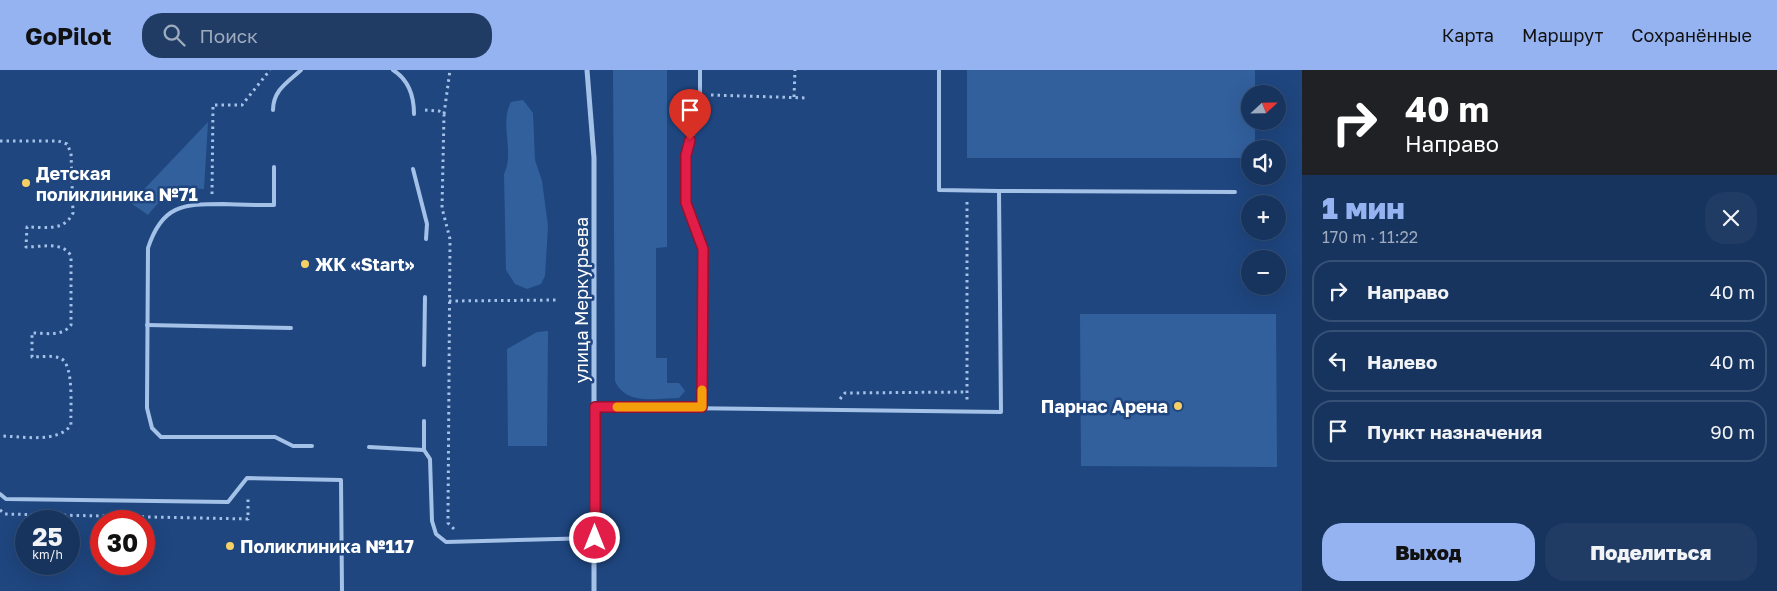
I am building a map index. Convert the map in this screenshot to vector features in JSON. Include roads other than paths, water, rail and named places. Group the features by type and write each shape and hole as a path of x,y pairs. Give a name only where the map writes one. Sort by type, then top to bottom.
{"street":[{"name":"улица Меркурьева","path":"587,70 594,158 594,591"}],"lane":[{"path":"273,110 276,94 282,86 301,70"},
{"path":"393,70 402,76 412,92 414,114"},
{"path":"700,70 700,112 686,155 686,203 703,249 702,407"},
{"path":"939,70 938,190 1235,192"},
{"path":"274,167 274,205 192,204 174,210 161,221 152,236 148,248 147,408 152,428 161,437 275,437 294,446 312,446"},
{"path":"413,169 427,224 426,239"},
{"path":"595,407 1001,412 999,191"},
{"path":"424,365 426,297"},
{"path":"147,325 291,328"},
{"path":"424,421 424,450 430,459 432,521 436,534 446,542 595,538"},
{"path":"369,447 424,450"},
{"path":"0,494 6,499 228,502 247,478 341,480 342,591"}],"place":[{"name":"Детская поликлиника №71","path":"26,183"},
{"name":"ЖК «Start»","path":"305,264"},
{"name":"Парнас Арена","path":"1178,406"},
{"name":"Поликлиника №117","path":"230,546"}]}
